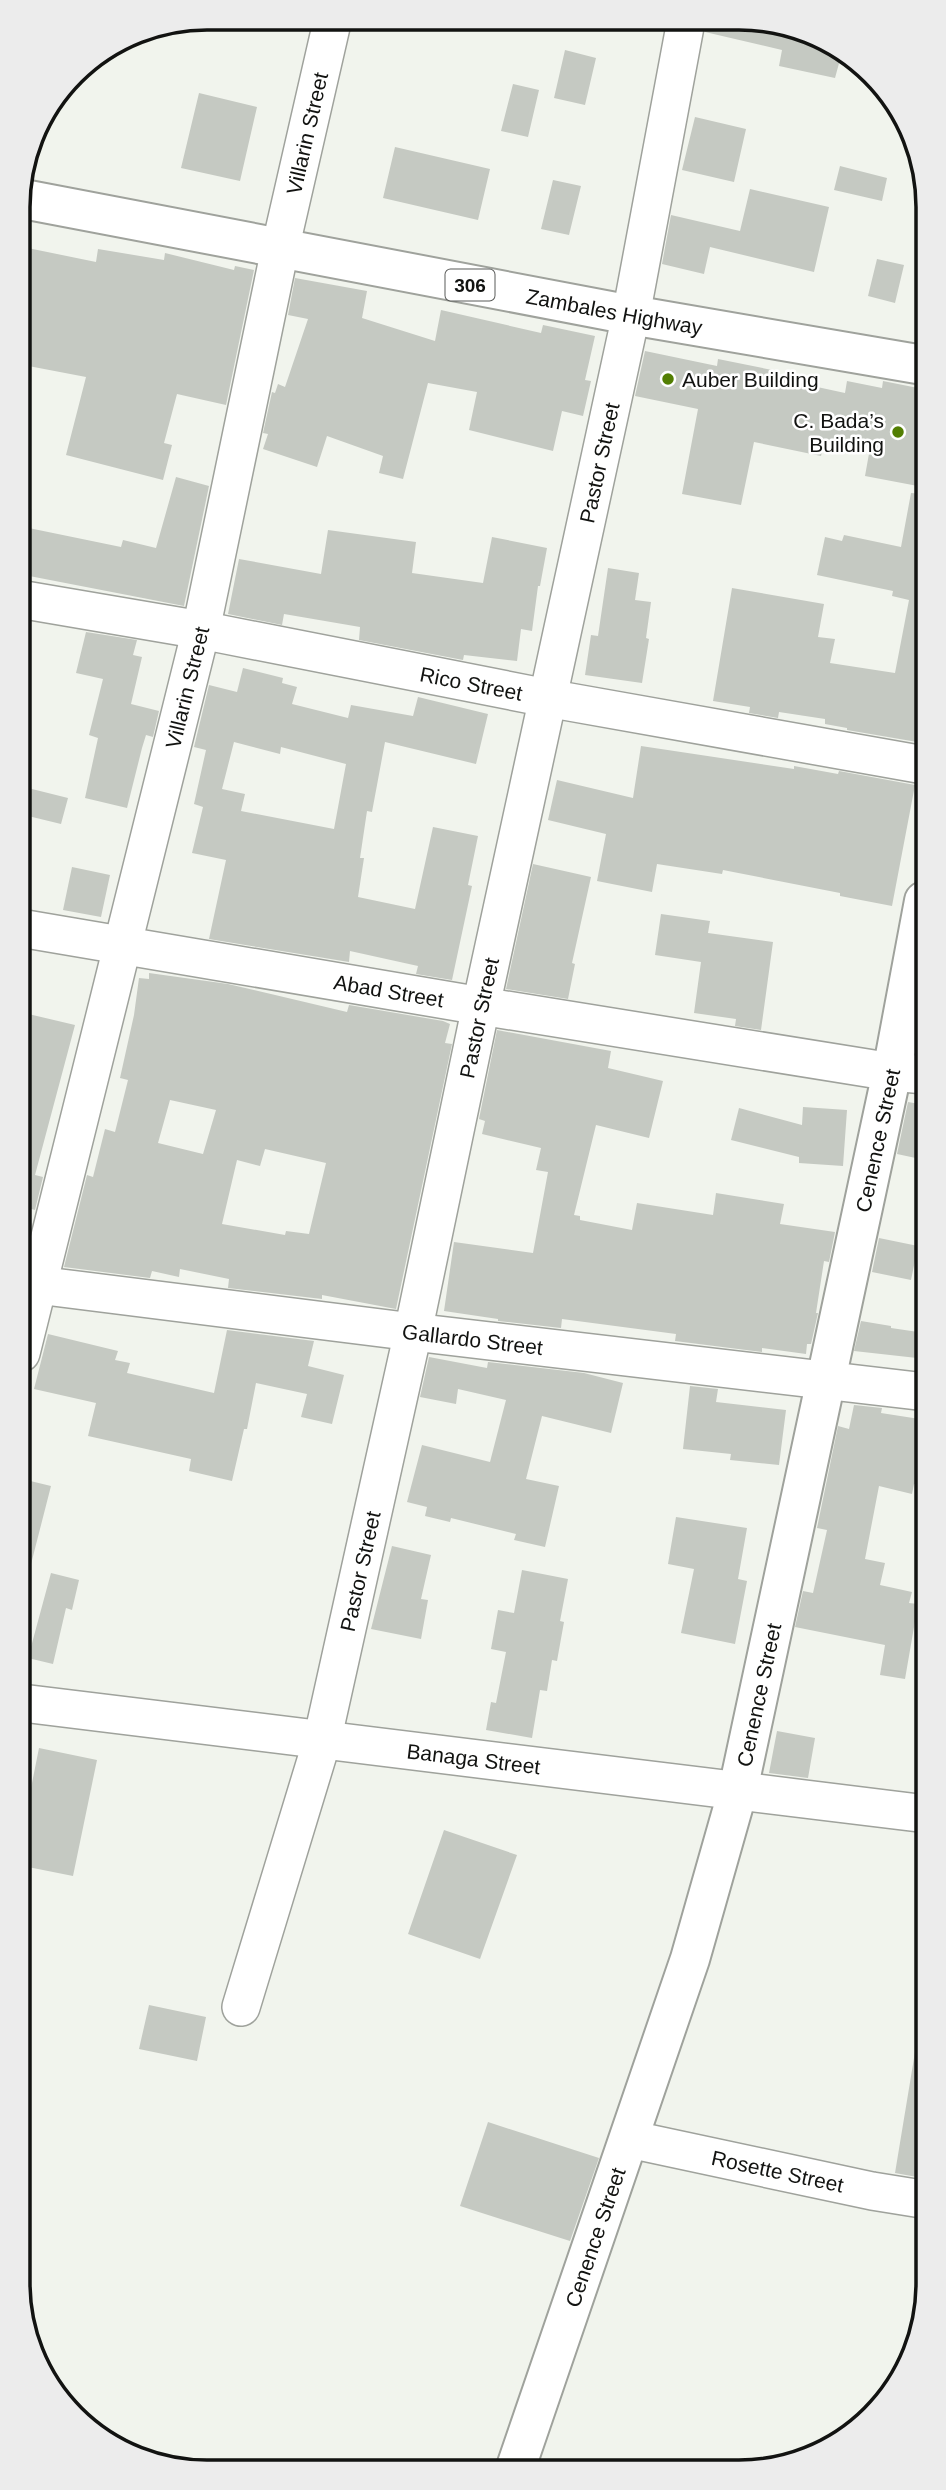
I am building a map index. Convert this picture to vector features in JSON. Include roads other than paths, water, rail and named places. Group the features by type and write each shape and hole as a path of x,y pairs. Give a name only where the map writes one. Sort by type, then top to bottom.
{"street":[{"name":"Villarin Street","path":"30,1280 122,944 201,630 280,249 330,30"},
{"name":"Pastor Street","path":"241,2007 322,1741 413,1332 631,315 684,30"},
{"name":"Zambales Highway","path":"30,200 631,315 916,364"},
{"name":"Rico Street","path":"30,601 201,630 547,698 916,764"},
{"name":"Abad Street","path":"30,930 481,1006 908,1074"},
{"name":"Cenence Street","path":"518,2460 690,1959 738,1790 826,1380 908,1074 916,988"},
{"name":"Gallardo Street","path":"30,1284 916,1391"},
{"name":"Banaga Street","path":"30,1704 916,1813"},
{"name":"Rosette Street","path":"629,2139 916,2198"}],"place":[{"name":"Auber Building","path":"668,379"},
{"name":"C. Bada’s Building","path":"898,432"}]}
